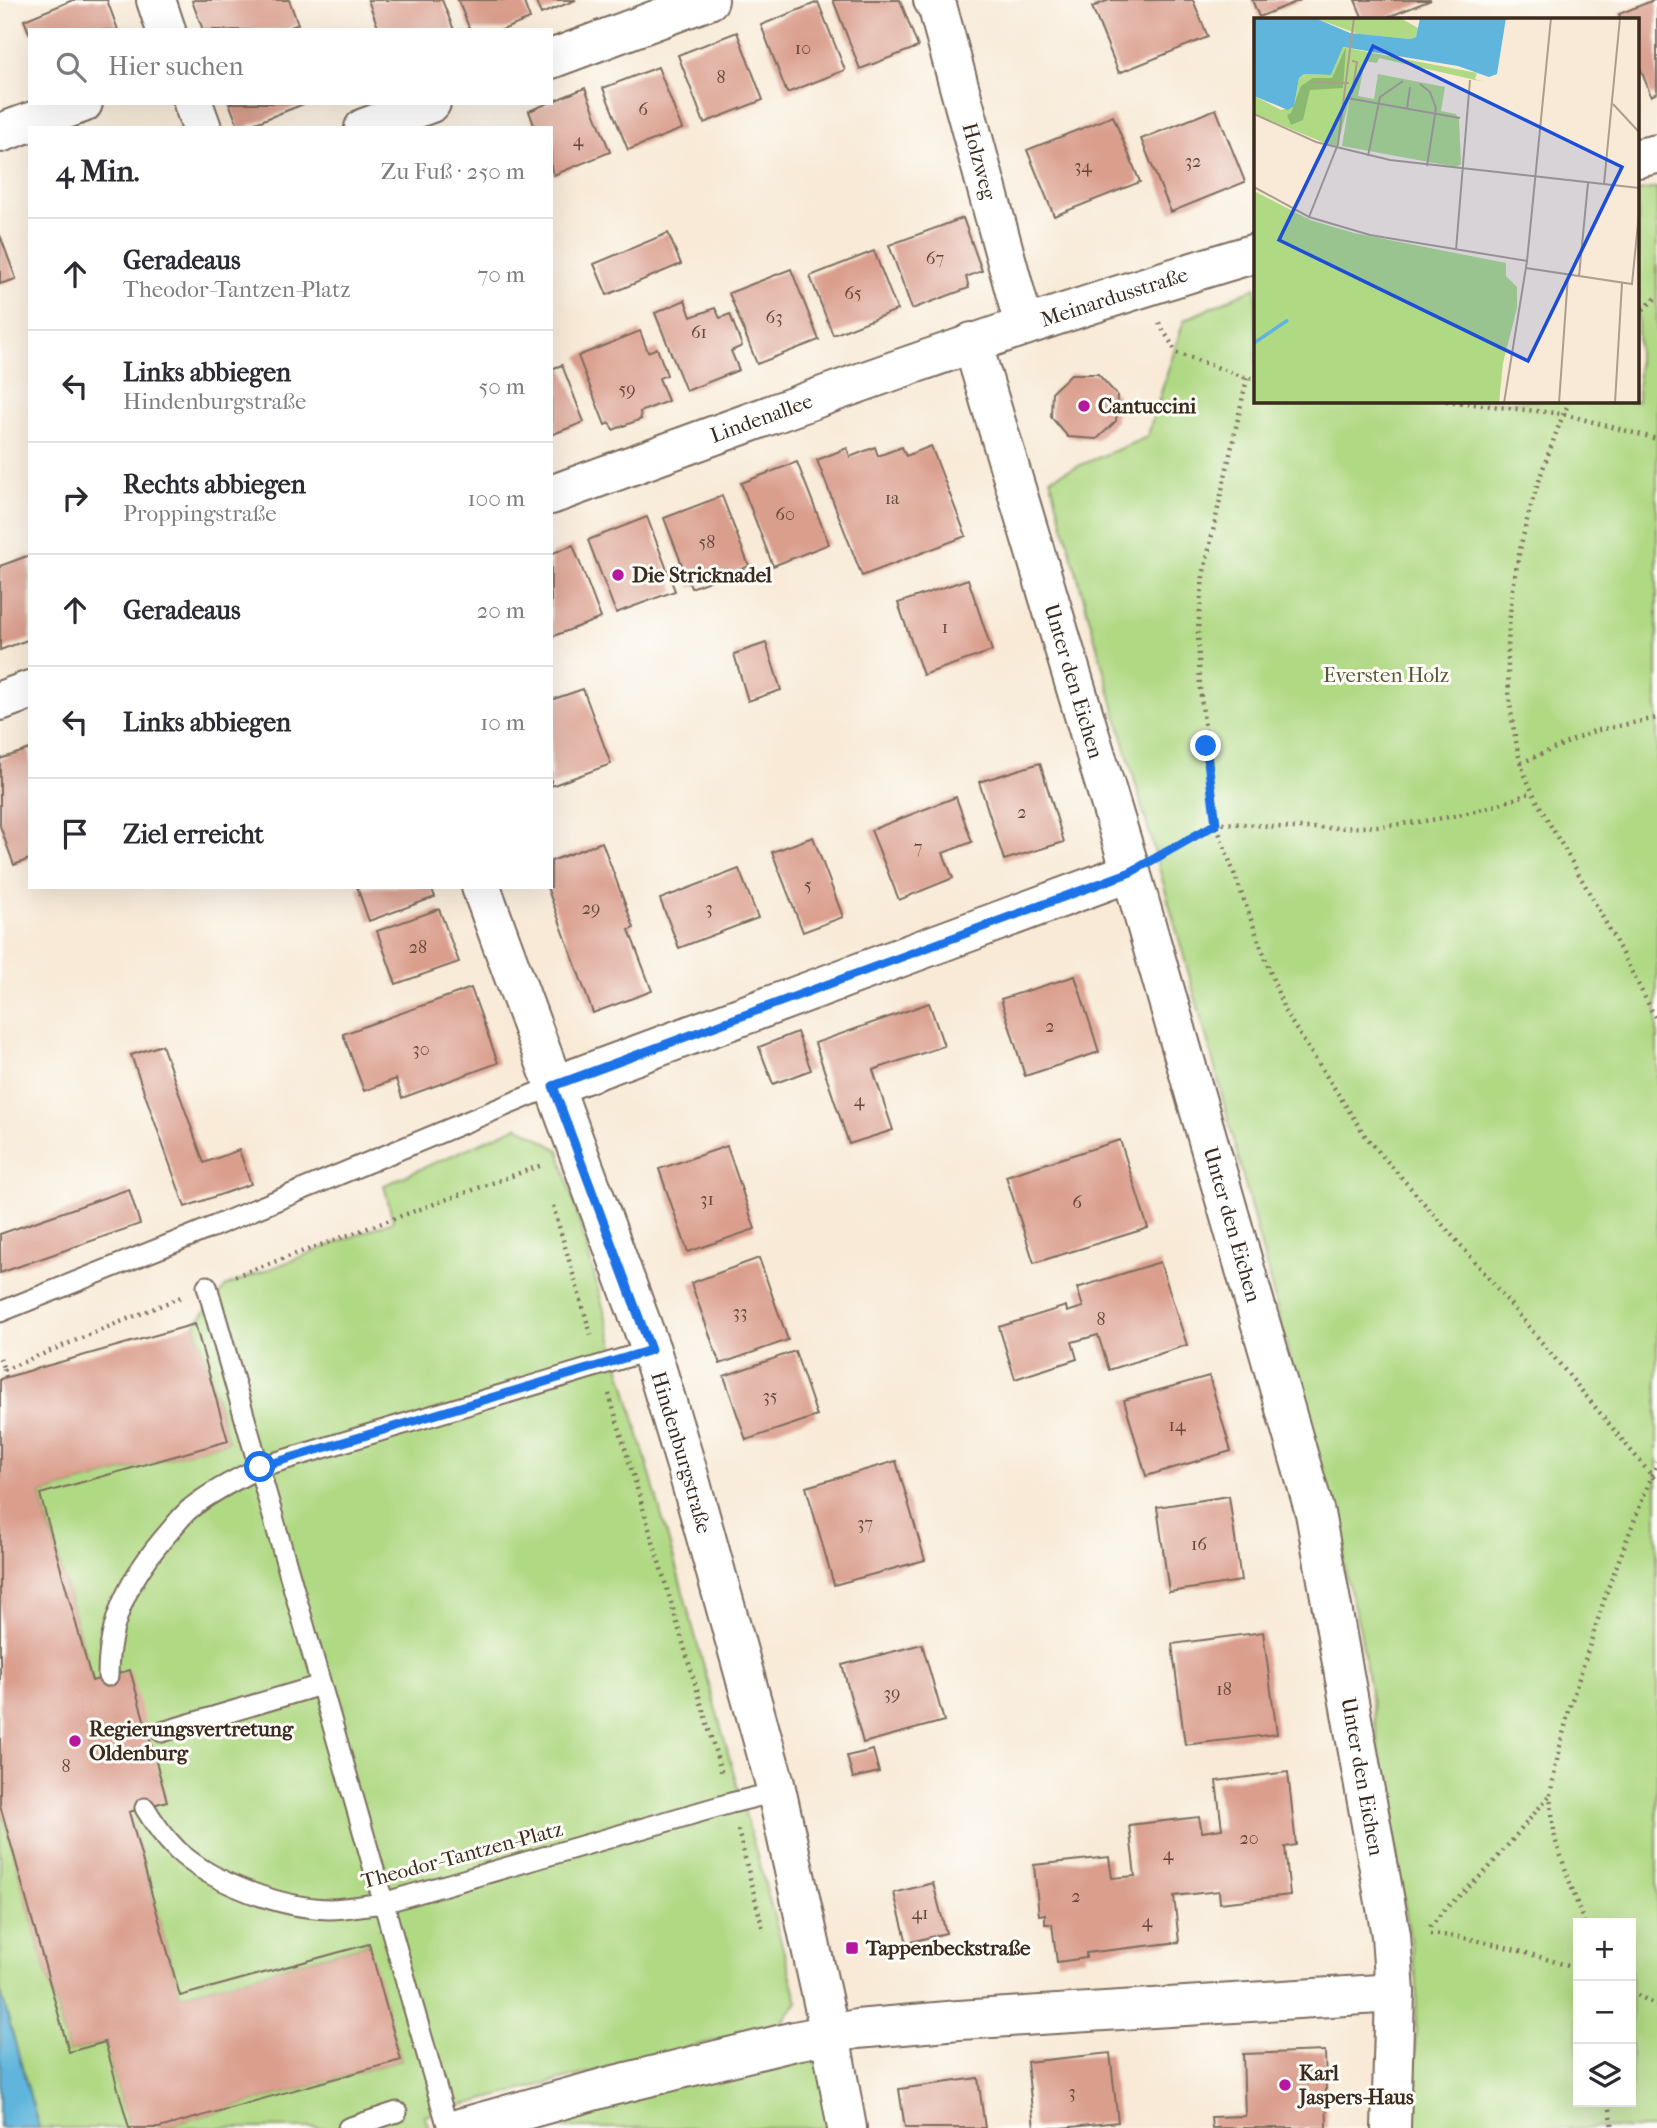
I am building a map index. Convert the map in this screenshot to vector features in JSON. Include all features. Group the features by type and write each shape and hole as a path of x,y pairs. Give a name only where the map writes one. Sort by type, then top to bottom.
{"street":[{"path":"156,0 165,28"},
{"path":"553,58 709,0"},
{"name":"Holzweg","path":"944,3 1024,325"},
{"path":"0,133 77,105"},
{"path":"194,105 201,126"},
{"path":"369,126 425,105"},
{"name":"Meinardusstraße","path":"972,342 1143,286 1254,254"},
{"name":"Lindenallee","path":"553,494 972,342"},
{"name":"Unter den Eichen","path":"972,342 1131,872 1315,1513 1391,1936 1395,1993 1391,2128"},
{"path":"0,701 28,691"},
{"path":"553,1086 1131,872"},
{"name":"Hindenburgstraße","path":"482,889 651,1350 733,1629 776,1792 830,2034 847,2128"},
{"path":"460,2128 607,2087 857,2029 959,2020 1395,1993"}],"lane":[{"path":"0,1312 553,1086"},
{"path":"208,1286 447,2128"},
{"path":"108,1676 108,1650 114,1625 133,1580 159,1543 188,1510 221,1487 260,1467 651,1350"},
{"path":"162,1732 321,1685"},
{"name":"Theodor-Tantzen-Platz","path":"145,1808 159,1830 180,1852 215,1876 254,1894 290,1904 330,1909 383,1903 776,1792"},
{"path":"348,2128 397,2112"}],"path":[{"path":"1143,286 1156,317 1177,353 1254,379"},
{"path":"1640,312 1657,297"},
{"path":"1247,377 1203,576 1198,630 1203,711 1216,824 1285,1012 1366,1137 1477,1264 1657,1482"},
{"path":"1455,402 1563,414 1657,439"},
{"path":"1569,402 1539,478 1522,534 1508,653 1510,710 1521,764 1532,792 1600,912 1657,1021"},
{"path":"1521,764 1594,731 1657,718"},
{"path":"1131,872 1216,824 1300,828 1378,825 1476,812 1502,805 1532,792"},
{"path":"4,1370 208,1286 546,1164 547,1177"},
{"path":"552,1202 731,1803 764,1930"},
{"path":"0,1358 6,1377"},
{"path":"1582,1918 1555,1839 1550,1796 1575,1690 1608,1588 1657,1462"},
{"path":"1550,1796 1487,1870 1444,1910 1424,1934 1453,1935 1512,1948 1573,1967"},
{"path":"1636,1994 1657,2005"},
{"path":"1610,2107 1613,2128"}],"green space":[{"name":"Eversten Holz","path":"1657,188 1657,2128 1413,2128 1417,1982 1360,1630 1212,1057 1050,478 1147,437 1184,320 1254,288 1254,402 1640,402 1640,191"},
{"path":"518,1126 559,1150 798,2002 780,2024 424,2115 429,2128 159,2128 401,2060 368,1944 180,1996 40,1494 228,1441 195,1324 226,1286 393,1221 384,1185"},
{"path":"0,1805 69,2052 105,2042 129,2128 39,2128 0,1989"},
{"path":"830,2034 847,2128 460,2128"}],"water":[{"path":"0,1989 39,2128 0,2128"}],"building":[{"path":"73,0 107,0 117,28 28,30 24,20"},
{"path":"289,0 298,24 289,28 202,28 192,1"},
{"path":"368,0 442,0 453,28 378,28"},
{"path":"458,0 523,0 530,19 507,28 469,28"},
{"path":"535,0 576,0 541,14"},
{"path":"833,0 900,0 918,47 860,69"},
{"path":"1109,0 1193,0 1208,37 1119,73 1092,7"},
{"path":"1252,0 1301,0 1259,17"},
{"path":"1355,0 1431,0 1386,18 1363,18"},
{"path":"1657,0 1657,93 1651,96 1640,67 1640,18 1621,18 1619,14"},
{"path":"818,2 845,70 787,93 761,25"},
{"path":"737,32 763,100 704,123 678,55"},
{"path":"658,67 682,129 628,150 603,88"},
{"path":"585,88 610,152 554,175 553,126 534,126 529,111 544,105 553,105 553,101"},
{"path":"230,105 301,105 248,126 238,126"},
{"path":"1216,109 1245,182 1171,212 1141,139"},
{"path":"1113,116 1140,182 1054,216 1027,150"},
{"path":"963,218 982,271 966,277 969,288 912,309 889,245"},
{"path":"668,233 681,264 607,295 594,264"},
{"path":"0,235 16,279 0,284"},
{"path":"874,251 897,310 833,335 810,276"},
{"path":"791,269 819,340 757,364 729,293"},
{"path":"685,300 691,317 715,308 720,318 730,314 742,346 731,351 739,370 686,391 655,313"},
{"path":"640,331 648,352 657,348 667,375 659,378 668,401 640,412 641,419 613,430 610,423 605,425 578,356"},
{"path":"562,365 584,422 553,434 553,368"},
{"name":"Cantuccini","path":"1071,374 1098,374 1117,395 1116,421 1097,439 1068,437 1051,417 1052,392"},
{"path":"931,446 966,536 862,576 817,460 847,448 850,457 875,447 878,456 902,447 906,456"},
{"path":"797,462 829,544 773,566 741,483"},
{"path":"722,496 749,566 691,588 664,518"},
{"path":"647,517 675,591 616,613 588,540"},
{"path":"573,545 601,618 553,636 553,553"},
{"path":"28,556 28,640 0,650 0,566"},
{"path":"968,579 992,651 923,675 898,603"},
{"path":"766,643 781,690 748,701 734,654"},
{"path":"583,689 611,764 553,785 553,699"},
{"path":"28,750 28,860 14,865 0,826 0,759"},
{"path":"1040,763 1064,842 1004,860 979,782"},
{"path":"956,797 972,842 943,853 953,878 899,900 871,830"},
{"path":"813,837 843,917 803,932 772,852"},
{"path":"602,842 634,928 629,930 652,991 593,1013 548,889 553,889 553,860"},
{"path":"739,869 758,918 679,948 660,899"},
{"path":"358,889 432,889 435,897 369,921"},
{"path":"439,909 459,962 396,984 377,931"},
{"path":"1075,976 1099,1052 1025,1076 1001,999"},
{"path":"471,988 498,1063 402,1098 396,1079 364,1091 343,1034"},
{"path":"929,1003 944,1046 873,1070 893,1130 849,1144 815,1043"},
{"path":"797,1032 811,1070 773,1084 759,1047"},
{"path":"162,1045 204,1163 239,1150 251,1184 185,1207 131,1055"},
{"path":"1120,1140 1148,1228 1034,1263 1006,1176"},
{"path":"727,1146 755,1229 688,1252 659,1169"},
{"path":"129,1189 140,1224 0,1273 0,1234"},
{"path":"759,1258 788,1340 720,1364 691,1283"},
{"path":"1160,1262 1187,1345 1109,1370 1098,1335 1072,1342 1077,1359 1015,1379 999,1327 1066,1306 1067,1312 1083,1307 1077,1288"},
{"name":"Regierungsvertretung Oldenburg","path":"195,1324 228,1441 40,1494 92,1681 130,1670 167,1801 129,1812 180,1996 369,1944 401,2060 159,2128 129,2128 105,2042 69,2052 0,1805 0,1379"},
{"path":"795,1351 817,1416 746,1440 724,1376"},
{"path":"1209,1376 1231,1451 1146,1476 1124,1400"},
{"path":"896,1461 925,1560 834,1585 806,1487"},
{"path":"1229,1496 1241,1581 1169,1592 1157,1507"},
{"path":"1263,1632 1277,1734 1185,1745 1172,1644"},
{"path":"922,1644 944,1721 863,1743 842,1665"},
{"path":"873,1750 879,1772 853,1778 847,1756"},
{"path":"1288,1772 1296,1845 1285,1847 1290,1895 1220,1903 1219,1891 1174,1896 1179,1942 1086,1953 1086,1958 1057,1962 1052,1924 1045,1924 1045,1914 1039,1915 1034,1865 1109,1857 1112,1878 1135,1876 1129,1825 1199,1817 1202,1832 1222,1829 1216,1781"},
{"path":"933,1883 946,1933 907,1943 894,1893"},
{"name":"Karl Jaspers-Haus","path":"1325,2051 1327,2128 1212,2128 1211,2117 1245,2116 1243,2054"},
{"path":"1110,2053 1118,2122 1034,2128 1027,2062"},
{"path":"978,2078 985,2128 905,2128 899,2089"}],"place":[{"name":"Cantuccini","path":"1084,406"},
{"name":"Die Stricknadel","path":"618,575"},
{"name":"Regierungsvertretung Oldenburg","path":"75,1741"},
{"name":"Tappenbeckstraße","path":"852,1948"},
{"name":"Karl Jaspers-Haus","path":"1285,2085"}],"route":[{"path":"260,1467 651,1350 553,1086 1131,872 1216,824 1206,746"}]}
